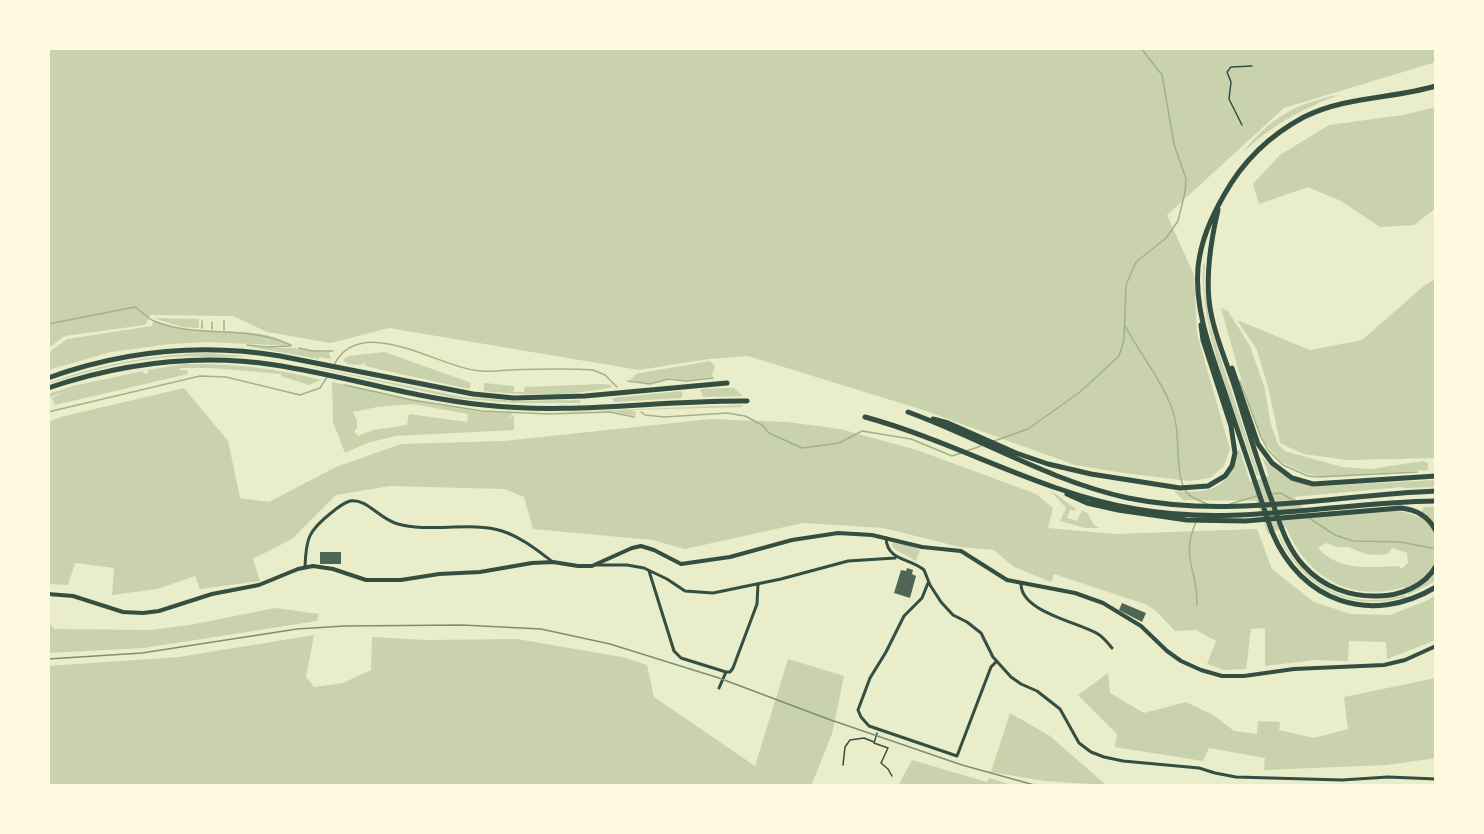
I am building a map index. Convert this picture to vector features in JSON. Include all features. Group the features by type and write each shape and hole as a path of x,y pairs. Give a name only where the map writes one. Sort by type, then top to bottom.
{"highway":[{"path":"908,412 1036,461 1091,474 1180,488 1203,488 1221,479 1233,461 1234,439 1203,340 1198,273 1208,224 1220,202 1252,156 1271,138 1292,124 1316,112 1347,102 1436,87"},
{"path":"1220,202 1210,247 1208,272 1211,315 1263,479 1288,545 1304,566 1324,583 1355,595 1375,596 1407,590 1426,579 1436,566"},
{"path":"1211,315 1219,328 1258,444 1267,459 1282,472 1292,478 1313,484 1436,476"},
{"path":"1202,317 1272,532 1279,549 1294,571 1327,596 1366,606 1411,600 1436,587"},
{"path":"48,378 98,362 174,350 252,351 474,394 514,398 585,396 727,383"},
{"path":"48,388 119,368 174,360 221,359 316,372 436,399 503,407 555,408 747,400"},
{"path":"865,417 1059,489 1118,508 1166,514 1223,516 1436,501"},
{"path":"975,438 1061,478 1102,491 1153,502 1204,507 1242,506 1436,491"},
{"path":"1393,505 1421,514 1430,521 1436,531"}],"street":[{"path":"305,567 307,541 313,529 334,510 347,502 354,501 364,503 384,520 402,526 471,527 502,531 542,553 553,562"},
{"path":"597,565 637,547 654,550 681,564 730,557 778,542 838,533 886,538 922,547 961,551 998,575 1021,584 1076,593 1103,603 1141,626 1181,661 1218,675 1239,676 1294,669 1384,664 1405,660 1436,646"},
{"path":"886,538 889,550 897,558"},
{"path":"48,594 73,596 123,612 159,611 212,594 259,585 305,567 321,567 366,580 382,581 480,572 532,562 553,562 578,566 627,565 649,570 685,591 713,593 848,561 897,558 921,567 940,602 950,612 981,633 997,661 1016,681 1037,691 1060,709 1079,743 1091,752 1111,759 1199,768 1236,777 1305,777 1325,780 1388,777 1436,779"},
{"path":"649,570 674,651 681,658 726,672 730,672 733,668 757,604 758,584"},
{"path":"928,582 922,598 904,616 870,678 859,706 859,713 865,722 877,729 957,756 991,667 997,661"},
{"path":"1021,584 1022,594 1028,600 1060,618 1098,634 1112,648"},
{"path":"719,688 726,672"}],"path":[{"path":"1242,125 1229,99 1231,82 1227,72 1231,67 1252,66"},
{"path":"874,743 877,729"},
{"path":"843,765 845,747 850,740 864,738 888,748 881,763 892,776"}],"green space":[{"path":"48,48 1436,48 1436,62 1284,108 1167,215 1194,275 1197,334 1230,449 1224,466 1210,478 1189,481 1075,465 923,410 748,356 709,359 639,370 389,328 331,343 267,332 233,316 151,315 145,325 65,336 48,348"},
{"path":"1338,95 1288,119 1243,152 1263,130 1284,114 1323,98"},
{"path":"1436,107 1436,208 1414,225 1380,227 1341,201 1308,187 1259,204 1253,184 1280,155 1329,125 1403,115"},
{"path":"1203,264 1205,264 1204,286 1210,326 1259,475 1257,476 1213,345 1207,318 1204,291"},
{"path":"1436,279 1436,458 1347,460 1303,454 1280,443 1269,391 1257,350 1237,320 1310,350 1362,340 1425,285"},
{"path":"1221,308 1228,311 1250,346 1265,389 1271,425 1278,444 1285,451 1342,467 1371,469 1423,461 1428,463 1428,470 1324,477 1307,474 1281,462 1263,441 1255,422"},
{"path":"153,318 199,319 199,328 182,327"},
{"path":"153,321 193,330 267,335 291,346 208,342 170,344 111,352 48,370 48,353 67,339 152,326"},
{"path":"246,346 329,352 331,359 320,357 318,359"},
{"path":"385,352 471,383 469,389 365,366 366,364 363,363 361,365 343,362 349,356"},
{"path":"209,353 245,356 155,358 124,363 48,384 88,370 127,361 168,355"},
{"path":"710,361 715,366 713,377 685,380 668,378 649,384 630,380 636,374"},
{"path":"184,364 254,367 321,380 309,385 281,376 281,374 212,368 180,368 180,370 187,370 188,374 55,405 52,398 65,392 48,398 48,394 73,386 143,371 144,374 148,373 148,370"},
{"path":"299,364 463,397 516,401 580,400 581,403 516,403 454,398"},
{"path":"332,382 432,404 482,412 513,413 507,420 514,415 514,430 396,436 367,443 345,453 333,422","holes":["413,404 468,414 467,422 409,414 407,425 373,430 358,436 354,431 357,428 357,420 353,412 377,407"]},
{"path":"484,383 514,386 514,391 511,392 524,392 525,387 602,384 612,387 566,394 516,394 484,391"},
{"path":"184,388 228,441 240,498 269,502 336,467 401,444 504,441 711,419 787,422 840,429 917,450 1036,494 1053,508 1048,528 1115,534 1257,529 1272,569 1314,602 1351,614 1390,615 1436,595 1436,640 1387,659 1386,642 1349,641 1348,661 1314,660 1265,666 1265,628 1251,629 1246,669 1224,670 1207,664 1216,641 1196,630 1175,631 1155,610 1145,604 1054,574 1051,582 1014,567 994,550 960,547 883,528 803,523 685,549 652,540 533,529 524,497 505,489 390,486 336,495 292,539 253,559 260,581 200,589 195,576 157,589 112,595 114,568 75,563 68,585 48,584 48,422"},
{"path":"734,388 743,396 703,397 700,390 703,389"},
{"path":"681,391 683,394 681,398 614,402 612,398"},
{"path":"742,405 742,407 631,410 636,412 635,416 611,411 539,413"},
{"path":"1238,450 1240,450 1250,482 1269,476 1262,457 1275,469 1305,484 1323,486 1436,480 1436,487 1402,487 1294,497 1313,518 1381,510 1407,513 1418,517 1424,507 1436,507 1436,581 1408,595 1405,587 1367,592 1349,588 1319,573 1295,545 1286,527 1268,534 1256,501 1183,500 1174,491 1208,490 1217,486 1224,481 1235,463","holes":["1326,543 1348,547 1365,554 1380,555 1389,553 1392,548 1407,553 1408,563 1401,569 1399,566 1346,565 1327,556 1318,548"]},
{"path":"1050,490 1076,509 1075,511 1070,510 1067,518 1077,521 1082,510 1087,513 1094,525 1100,528 1085,528 1060,521 1066,508"},
{"path":"1279,534 1301,567 1330,590 1347,597 1365,600 1405,595 1406,597 1385,601 1365,601 1346,598 1329,592 1300,569 1288,553"},
{"path":"894,542 920,550 916,561 896,550 891,545"},
{"path":"275,608 319,614 317,621 144,648 48,653 48,621 54,629 150,630 190,625"},
{"path":"314,635 306,677 314,687 343,683 371,670 372,637 426,640 517,639 622,657 647,665 654,697 755,766 788,659 844,676 832,734 811,786 48,786 48,666 179,657"},
{"path":"1108,673 1110,693 1144,713 1186,702 1213,715 1234,731 1257,734 1258,721 1280,722 1279,730 1314,738 1348,729 1344,697 1436,678 1436,758 1387,765 1264,770 1265,758 1209,748 1203,761 1115,747 1117,734 1078,695"},
{"path":"1010,713 1050,736 1106,785 1116,786 1044,781 991,772"},
{"path":"912,760 987,782 989,778 1015,786 898,786"}],"building":[{"path":"320,552 341,552 341,564 320,564"},
{"path":"907,568 913,570 912,574 916,576 910,598 894,593 901,570 906,571"},
{"path":"1122,603 1146,613 1142,622 1119,610"}],"waterway":[{"path":"994,441 1028,429 1080,392 1119,356 1124,340 1126,285 1136,262 1166,238 1178,221 1186,179 1174,144 1162,75 1141,48"},
{"path":"48,324 135,307 151,320 170,326 257,335 291,345"},
{"path":"202,321 202,328"},
{"path":"224,321 224,330"},
{"path":"212,322 212,329"},
{"path":"1125,326 1170,404 1176,424 1180,476 1183,485 1189,495 1207,504"},
{"path":"334,365 346,350 363,343 382,343 403,347 465,368 482,371 593,370 605,375 617,387"},
{"path":"247,345 291,346"},
{"path":"299,348 312,351 333,351"},
{"path":"48,412 200,376 226,377 300,395 320,388 327,377"},
{"path":"628,381 650,384 668,379 686,381 713,378"},
{"path":"1240,381 1261,437 1268,450 1283,465 1308,476 1318,477 1417,472"},
{"path":"345,385 412,400 482,411 549,414 610,412 634,417"},
{"path":"641,412 645,415 664,417 727,413 745,416 762,425 769,433 802,448 839,443 862,431 911,439 952,456 961,453"},
{"path":"966,451 981,446"},
{"path":"1271,494 1281,493 1294,501"},
{"path":"1230,504 1257,496"},
{"path":"1309,518 1335,535 1353,541 1401,542 1436,549"},
{"path":"1196,522 1191,534 1190,555 1197,605"}],"railway":[{"path":"48,659 142,653 297,629 344,626 462,625 541,629 610,644 719,678 828,719 962,765 1038,786"}]}
